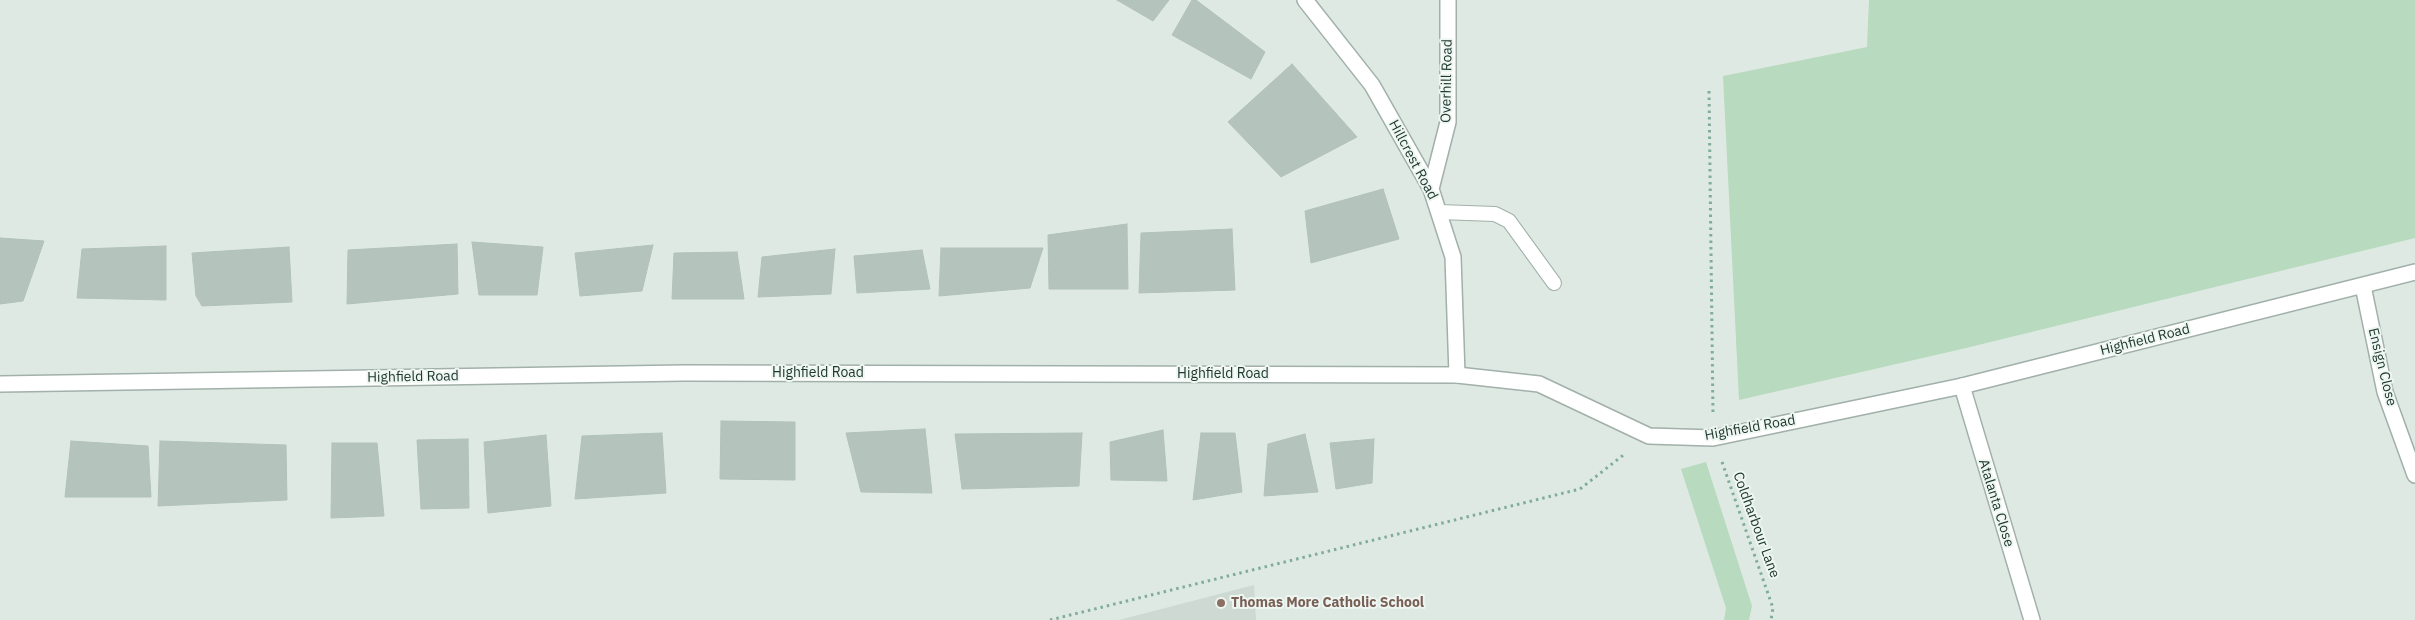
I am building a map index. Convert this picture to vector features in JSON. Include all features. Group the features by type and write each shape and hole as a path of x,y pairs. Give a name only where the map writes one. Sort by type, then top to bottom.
{"street":[{"name":"Hillcrest Road","path":"1305,0 1372,85 1431,190 1453,257 1457,375"},
{"name":"Overhill Road","path":"1431,190 1448,122 1448,0"},
{"name":"Highfield Road","path":"0,384 684,373 1457,375 1539,384 1648,436 1713,438 1962,386 2415,272"},
{"name":"Ensign Close","path":"2363,286 2385,392 2415,475"},
{"name":"Atalanta Close","path":"1962,386 2032,620"}],"lane":[{"path":"1438,212 1495,214 1509,221 1554,282"}],"path":[{"name":"Coldharbour Lane","path":"1709,91 1713,438 1773,608 1770,620"},
{"path":"1050,620 1580,489 1648,436"}],"shaded area":[{"name":"Thomas More Catholic School","path":"1254,585 1256,620 1119,620"}],"green space":[{"path":"1869,0 2415,0 2415,238 1962,349 1739,400 1723,76 1867,47"},
{"path":"1706,462 1752,606 1749,620 1724,620 1726,608 1681,469"}],"building":[{"path":"1117,0 1169,0 1153,21"},
{"path":"1192,0 1196,0 1265,52 1251,79 1172,35"},
{"path":"1292,64 1357,137 1281,177 1228,122"},
{"path":"1383,189 1399,239 1311,263 1305,211"},
{"path":"1127,224 1128,289 1049,289 1048,235"},
{"path":"1232,229 1235,290 1139,293 1141,233"},
{"path":"0,238 44,241 23,301 0,304"},
{"path":"472,242 543,247 537,295 479,295"},
{"path":"457,244 458,294 347,304 348,250"},
{"path":"653,245 642,291 580,296 575,253"},
{"path":"166,246 166,300 77,298 82,249"},
{"path":"289,247 292,302 202,306 196,296 192,253"},
{"path":"941,248 1043,248 1030,288 939,296"},
{"path":"835,249 831,294 758,297 762,257"},
{"path":"922,250 930,289 857,293 854,256"},
{"path":"737,252 744,299 672,299 674,253"},
{"path":"721,421 795,422 795,480 720,479"},
{"path":"925,429 932,493 861,492 846,433"},
{"path":"1163,430 1167,481 1111,480 1110,442"},
{"path":"662,433 666,493 575,499 582,436"},
{"path":"1082,433 1079,486 962,489 955,434"},
{"path":"1201,433 1235,433 1242,492 1193,500"},
{"path":"1305,434 1318,492 1264,496 1268,444"},
{"path":"546,435 551,506 488,513 484,442"},
{"path":"468,439 469,508 421,509 417,440"},
{"path":"1374,439 1372,483 1336,489 1330,443"},
{"path":"71,441 148,446 151,497 65,497"},
{"path":"160,441 286,445 287,500 158,506"},
{"path":"332,443 377,443 384,516 331,518"}],"place":[{"name":"Thomas More Catholic School","path":"1221,603"}]}
